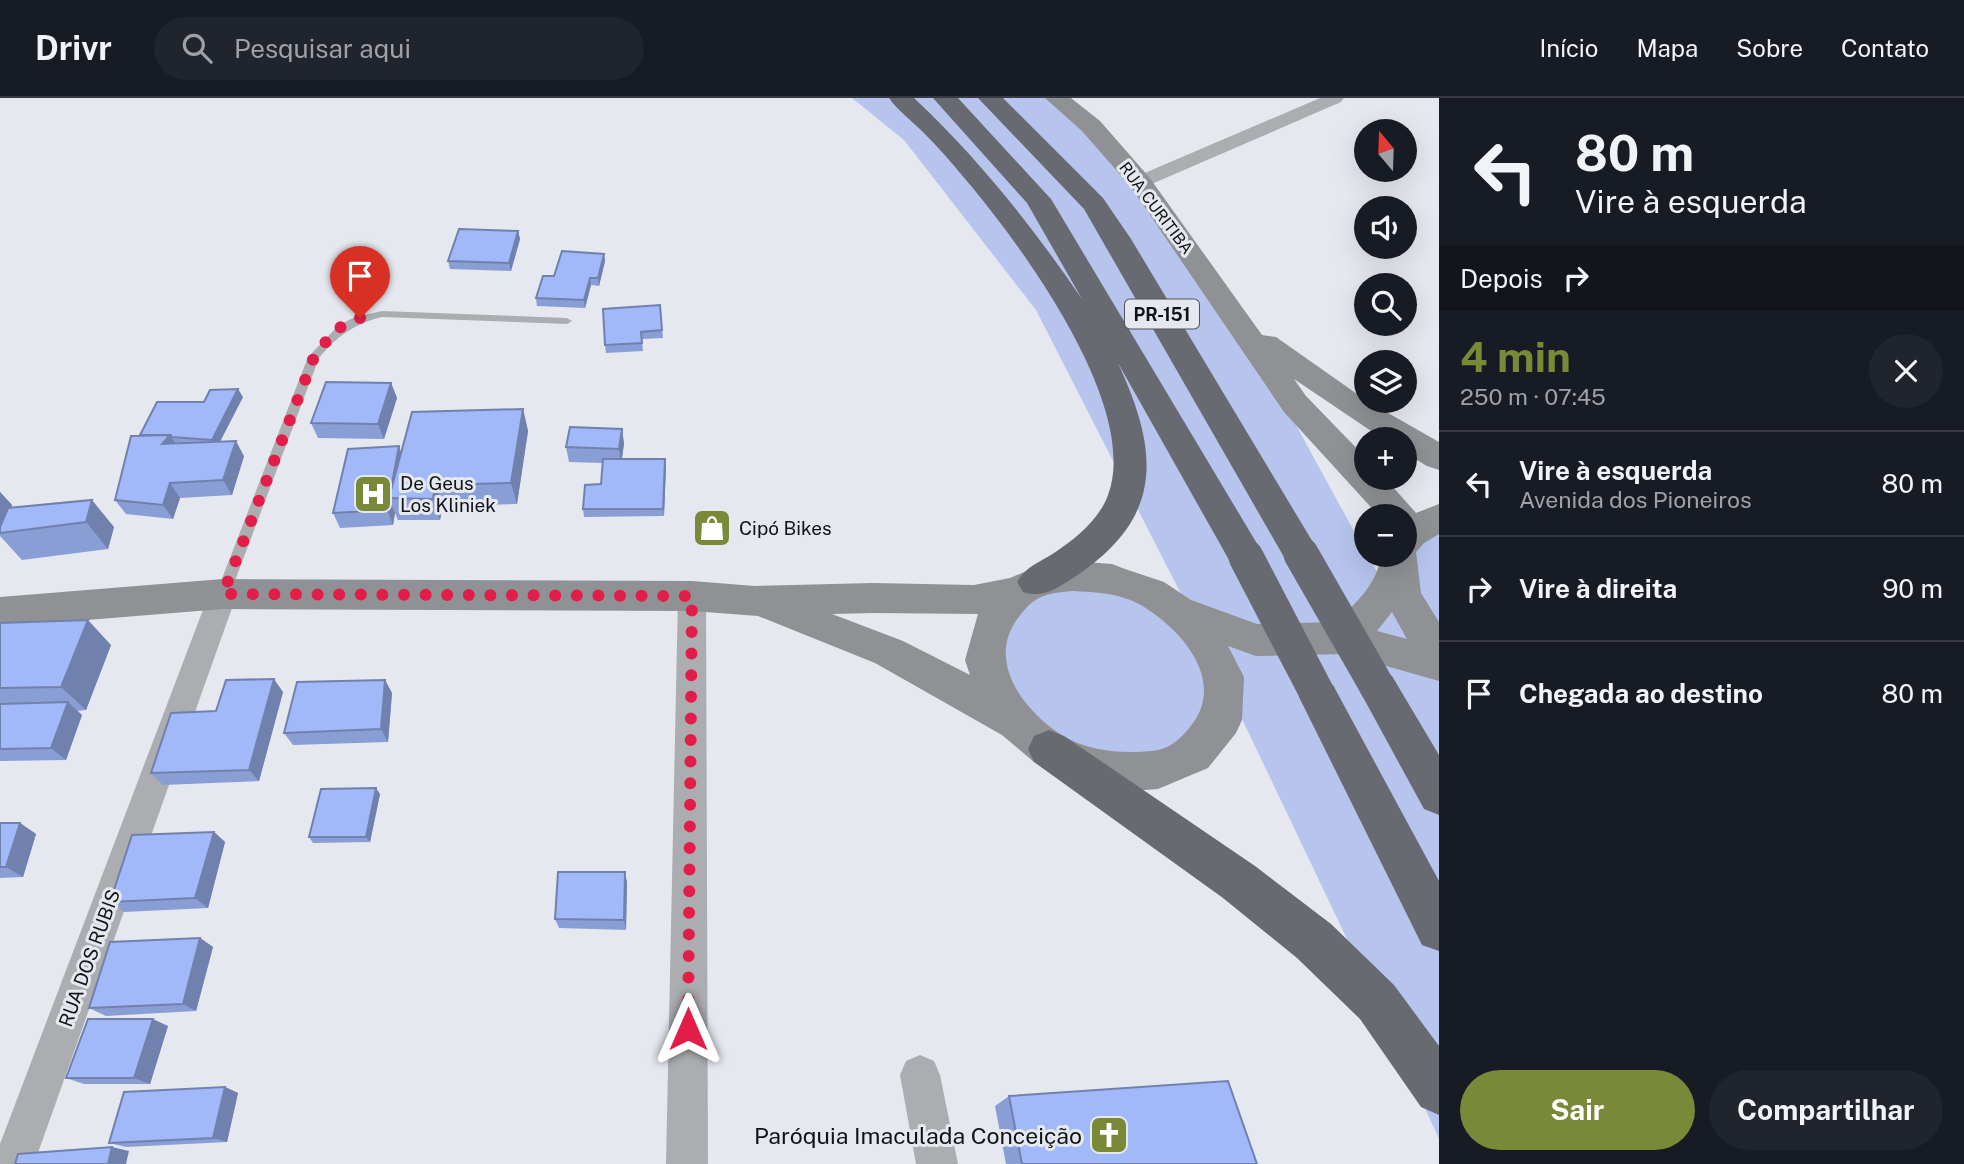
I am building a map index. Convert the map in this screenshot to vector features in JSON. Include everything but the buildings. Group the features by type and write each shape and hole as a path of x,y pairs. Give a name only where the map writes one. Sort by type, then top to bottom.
{"highway":[{"path":"901,98 952,147 1002,208 1053,278 1081,323 1124,411 1133,450 1130,480 1121,508 1086,549 1063,568 1027,587"},
{"name":"PR-151","path":"945,98 1038,198 1246,557 1439,928"},
{"name":"PR-151","path":"990,98 1094,204 1117,239 1439,795"},
{"path":"1033,736 1239,882 1314,941 1377,1002 1439,1089"}],"main road":[{"name":"RUA CURITIBA","path":"1056,98 1091,126 1140,182 1295,404 1380,504"},
{"path":"1243,328 1323,385 1439,458"},
{"path":"1344,638 1373,611 1394,567"},
{"path":"1407,567 1406,605 1439,648"},
{"path":"0,612 223,594 692,596 755,601 873,598 974,600 1072,576 1112,579 1151,593 1179,612 1202,635 1224,677 1221,720"},
{"path":"1027,587 994,621 985,660 999,701 1033,736"},
{"path":"755,601 889,652 969,694 1033,736 1088,766 1131,772 1157,770 1193,755 1221,720 1256,640"},
{"path":"1179,612 1256,640 1344,638 1439,664"}],"street":[{"path":"1140,182 1335,98"},
{"name":"RUA DOS RUBIS","path":"13,1164 223,594"},
{"path":"687,1164 692,596"},
{"path":"920,1075 937,1164"}],"lane":[{"path":"223,594 314,357 335,330 360,318 382,314 567,321"}],"shaded area":[{"path":"852,98 1057,98 1091,126 1243,328 1354,531 1354,567 1374,567 1439,676 1439,1139 1377,1002 1202,635 1036,310 904,140"},
{"path":"1439,523 1439,642 1404,589 1405,567 1417,567 1417,544"},
{"path":"1040,587 1148,597 1217,677 1188,750 1089,760 1005,699 1001,618"}],"place":[{"name":"De Geus Los Kliniek","path":"373,494"},
{"name":"Cipó Bikes","path":"712,528"},
{"name":"Paróquia Imaculada Conceição","path":"1109,1135"}],"route":[{"path":"360,318 335,330 314,357 223,594 692,596 688,1029"}]}
